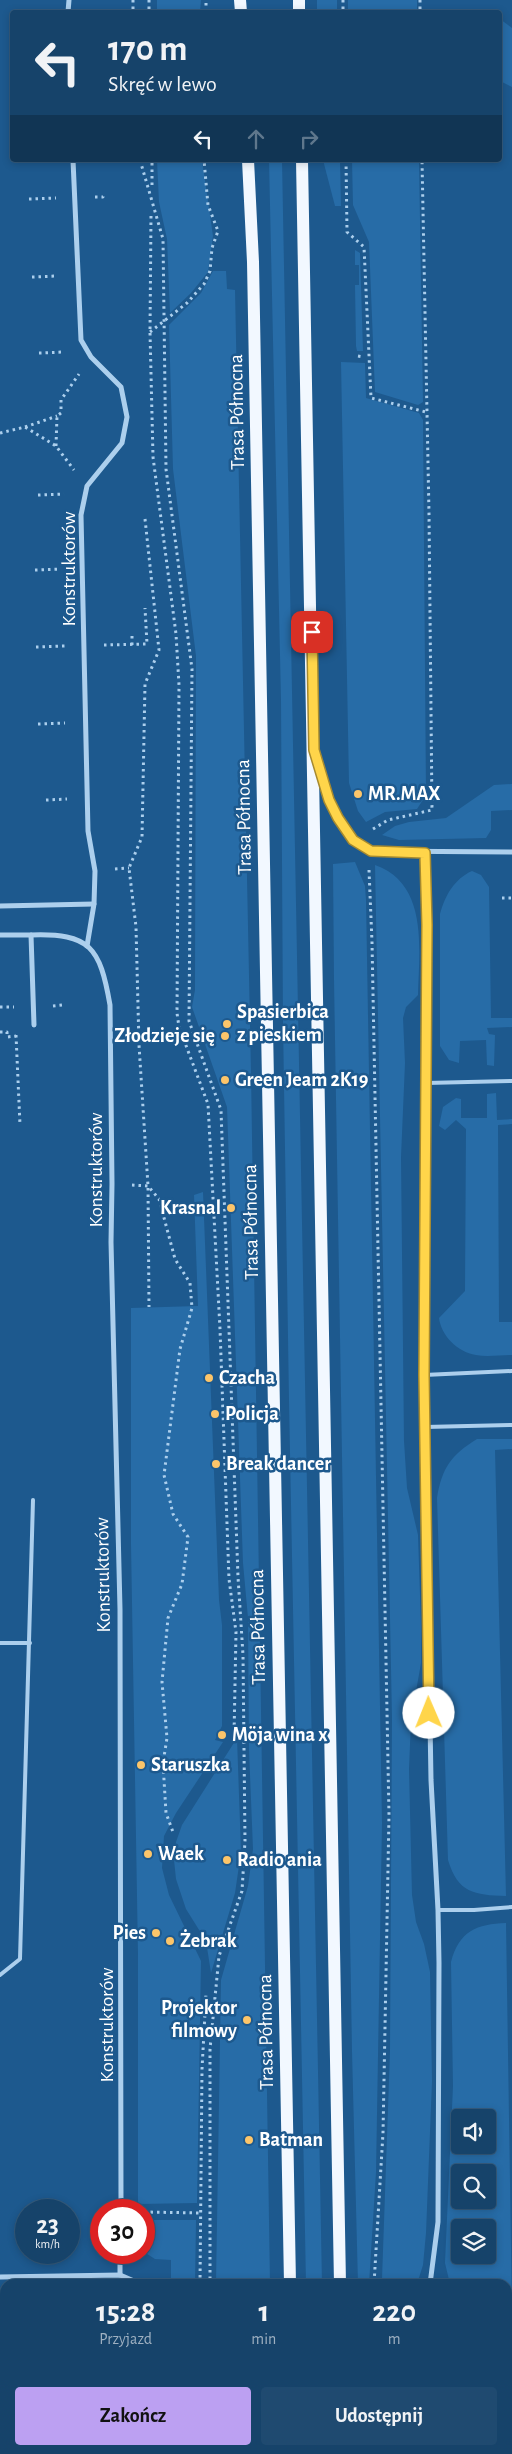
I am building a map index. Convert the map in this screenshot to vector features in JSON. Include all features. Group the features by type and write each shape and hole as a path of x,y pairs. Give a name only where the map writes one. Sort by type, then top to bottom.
{"main road":[{"name":"Trasa Północna","path":"248,162 253,262 290,2279"},
{"path":"302,162 340,2279"}],"street":[{"name":"Konstruktorów","path":"73,162 81,340 91,357 121,387 127,417 122,442 87,486 81,515 88,832 95,871 94,904 88,946 98,959 105,978 110,1004 111,1242 120,1680 121,2199"},
{"path":"314,750 329,800 338,818 353,840 371,851 425,853 512,852"},
{"path":"425,853 424,1375 431,1780 438,1910 438,2222 431,2279"},
{"path":"0,906 94,904"},
{"path":"0,935 60,934 75,937 88,946"},
{"path":"31,935 34,1025"},
{"path":"120,2264 120,2275"},
{"path":"0,2277 120,2275 129,2279"}],"lane":[{"path":"426,1083 512,1081"},
{"path":"424,1375 512,1372"},
{"path":"425,1427 512,1425"},
{"path":"0,1975 20,1959 33,1500"},
{"path":"0,1643 30,1643"},
{"path":"438,1910 512,1907"}],"path":[{"path":"141,162 163,239 166,468 192,669 189,1021 221,1110 238,1578 243,1655 244,1858 242,1891 219,1956 210,2049 210,2279"},
{"path":"152,162 152,185"},
{"path":"150,332 187,303 204,284 210,271 212,248 218,231 208,205 204,162"},
{"path":"346,162 347,232 364,247 372,398 426,412"},
{"path":"374,2279 383,2133 388,1815 369,864 372,830 388,820 432,810 422,162"},
{"path":"29,199 74,198"},
{"path":"152,216 150,332 153,457 176,634 179,685 177,1013 179,1027 208,1104 220,1329 229,1579 236,1632 234,1736"},
{"path":"32,277 78,275"},
{"path":"358,356 364,356"},
{"path":"56,446 61,400 91,357"},
{"path":"0,433 25,428 58,416"},
{"path":"25,428 56,446 87,486"},
{"path":"38,494 85,493"},
{"path":"145,519 159,650 145,684 142,837 129,868 136,927 139,1045 148,1186 148,1308"},
{"path":"35,570 82,569"},
{"path":"36,647 147,644 145,608"},
{"path":"132,636 132,644"},
{"path":"38,724 86,722"},
{"path":"502,898 512,898"},
{"path":"0,1032 7,1032 7,1036 16,1036 20,1125"},
{"path":"112,1184 148,1186 159,1198 175,1259 190,1283 192,1308 180,1349 164,1475 173,1514 188,1537 182,1584 168,1618 162,1682 167,1738 163,1763 166,1813 173,1832"},
{"path":"200,2279 202,2069 206,1995"},
{"path":"155,2212 201,2213"}],"shaded area":[{"path":"157,0 201,0 200,10 157,10"},
{"path":"317,0 337,0 337,10 317,10"},
{"path":"348,0 417,0 417,10 348,10"},
{"path":"502,20 512,28 512,87 502,82"},
{"path":"157,162 202,162 213,236 208,272 191,293 170,313 167,239 159,202"},
{"path":"269,162 282,162 322,2279 306,2279 283,1023 281,700"},
{"path":"324,162 340,162 341,206 335,206"},
{"path":"352,162 419,162 423,402 418,405 375,392 369,242 353,205"},
{"path":"355,250 360,253 363,351 357,351 356,346 355,285 359,285 359,265 355,265"},
{"path":"213,271 226,271 227,289 235,290 251,1073 270,2279 216,2279 221,1980 248,1886 253,1849 249,1750 248,1618 243,1563 227,1107 192,1007 195,990 196,656 173,469 169,325 201,293"},
{"path":"341,362 365,363 366,398 419,413 423,420 426,795 417,809 385,812 366,822 358,811 349,783"},
{"path":"512,784 512,810 491,811 491,830 486,838 399,840 382,835 395,826 409,822 446,818 494,785"},
{"path":"355,862 365,886 366,900 382,1823 376,2172 369,2279 358,2279 352,2051 333,864"},
{"path":"375,865 392,874 405,887 413,903 419,939 418,995 406,1007 403,1018 405,1063 401,1157 404,1441 407,1488 418,1535 421,1625 421,1663 411,1720 409,1769 412,1895 416,1922 424,1944 430,1972 432,2081 426,2233 423,2265 419,2279 382,2279 390,2051 392,1718"},
{"path":"472,871 481,875 489,887 491,1018 512,1018 512,1027 487,1028 489,1034 495,1035 494,1066 487,1065 486,1040 460,1041 459,1063 449,1060 440,1046 440,914 455,883"},
{"path":"496,1093 497,1120 512,1119 512,1124 498,1125 499,1322 512,1322 512,1355 485,1356 469,1353 456,1346 443,1331 440,1324 439,1318 465,1291 466,1129 456,1120 445,1130 439,1126 443,1107 456,1098 461,1099 461,1118 487,1118 487,1094"},
{"path":"203,1192 219,1600 222,1625 222,1726 215,1740 223,1742 176,1813 164,1836 162,1868 169,1895 201,1961 197,2203 155,2204 155,2199 138,2199 138,1955 131,1544 131,1308 198,1306 194,1195"},
{"path":"477,1439 512,1439 512,1449 495,1450 506,1896 476,1893 462,1886 452,1871 448,1860 437,1498 442,1478 449,1463 460,1451"},
{"path":"237,1738 241,1852 235,1893 211,1973 206,1941 186,1909 176,1879 174,1860 176,1842 182,1825"},
{"path":"506,1923 511,2279 449,2279 445,2263 451,2130 451,2154 496,2154 496,2109 452,2109 451,1962 454,1951 464,1936 486,1925"},
{"path":"155,2220 196,2220 195,2279 171,2279 171,2260 155,2259"}],"place":[{"name":"MR.MAX","path":"358,794"},
{"name":"Spasierbica z pieskiem","path":"227,1024"},
{"name":"Złodzieje się","path":"225,1036"},
{"name":"Green Jeam 2K19","path":"225,1080"},
{"name":"Krasnal","path":"231,1208"},
{"name":"Czacha","path":"209,1378"},
{"name":"Policja","path":"215,1414"},
{"name":"Break dancer","path":"216,1464"},
{"name":"Möja wina x","path":"222,1735"},
{"name":"Staruszka","path":"141,1765"},
{"name":"Waek","path":"148,1854"},
{"name":"Radio ania","path":"227,1860"},
{"name":"Pies","path":"156,1933"},
{"name":"Żebrak","path":"170,1941"},
{"name":"Projektor filmowy","path":"247,2020"},
{"name":"Batman","path":"249,2140"}],"route":[{"path":"312,632 314,750 329,800 338,818 353,840 371,851 425,853 427,925 424,1375 429,1713"}]}
